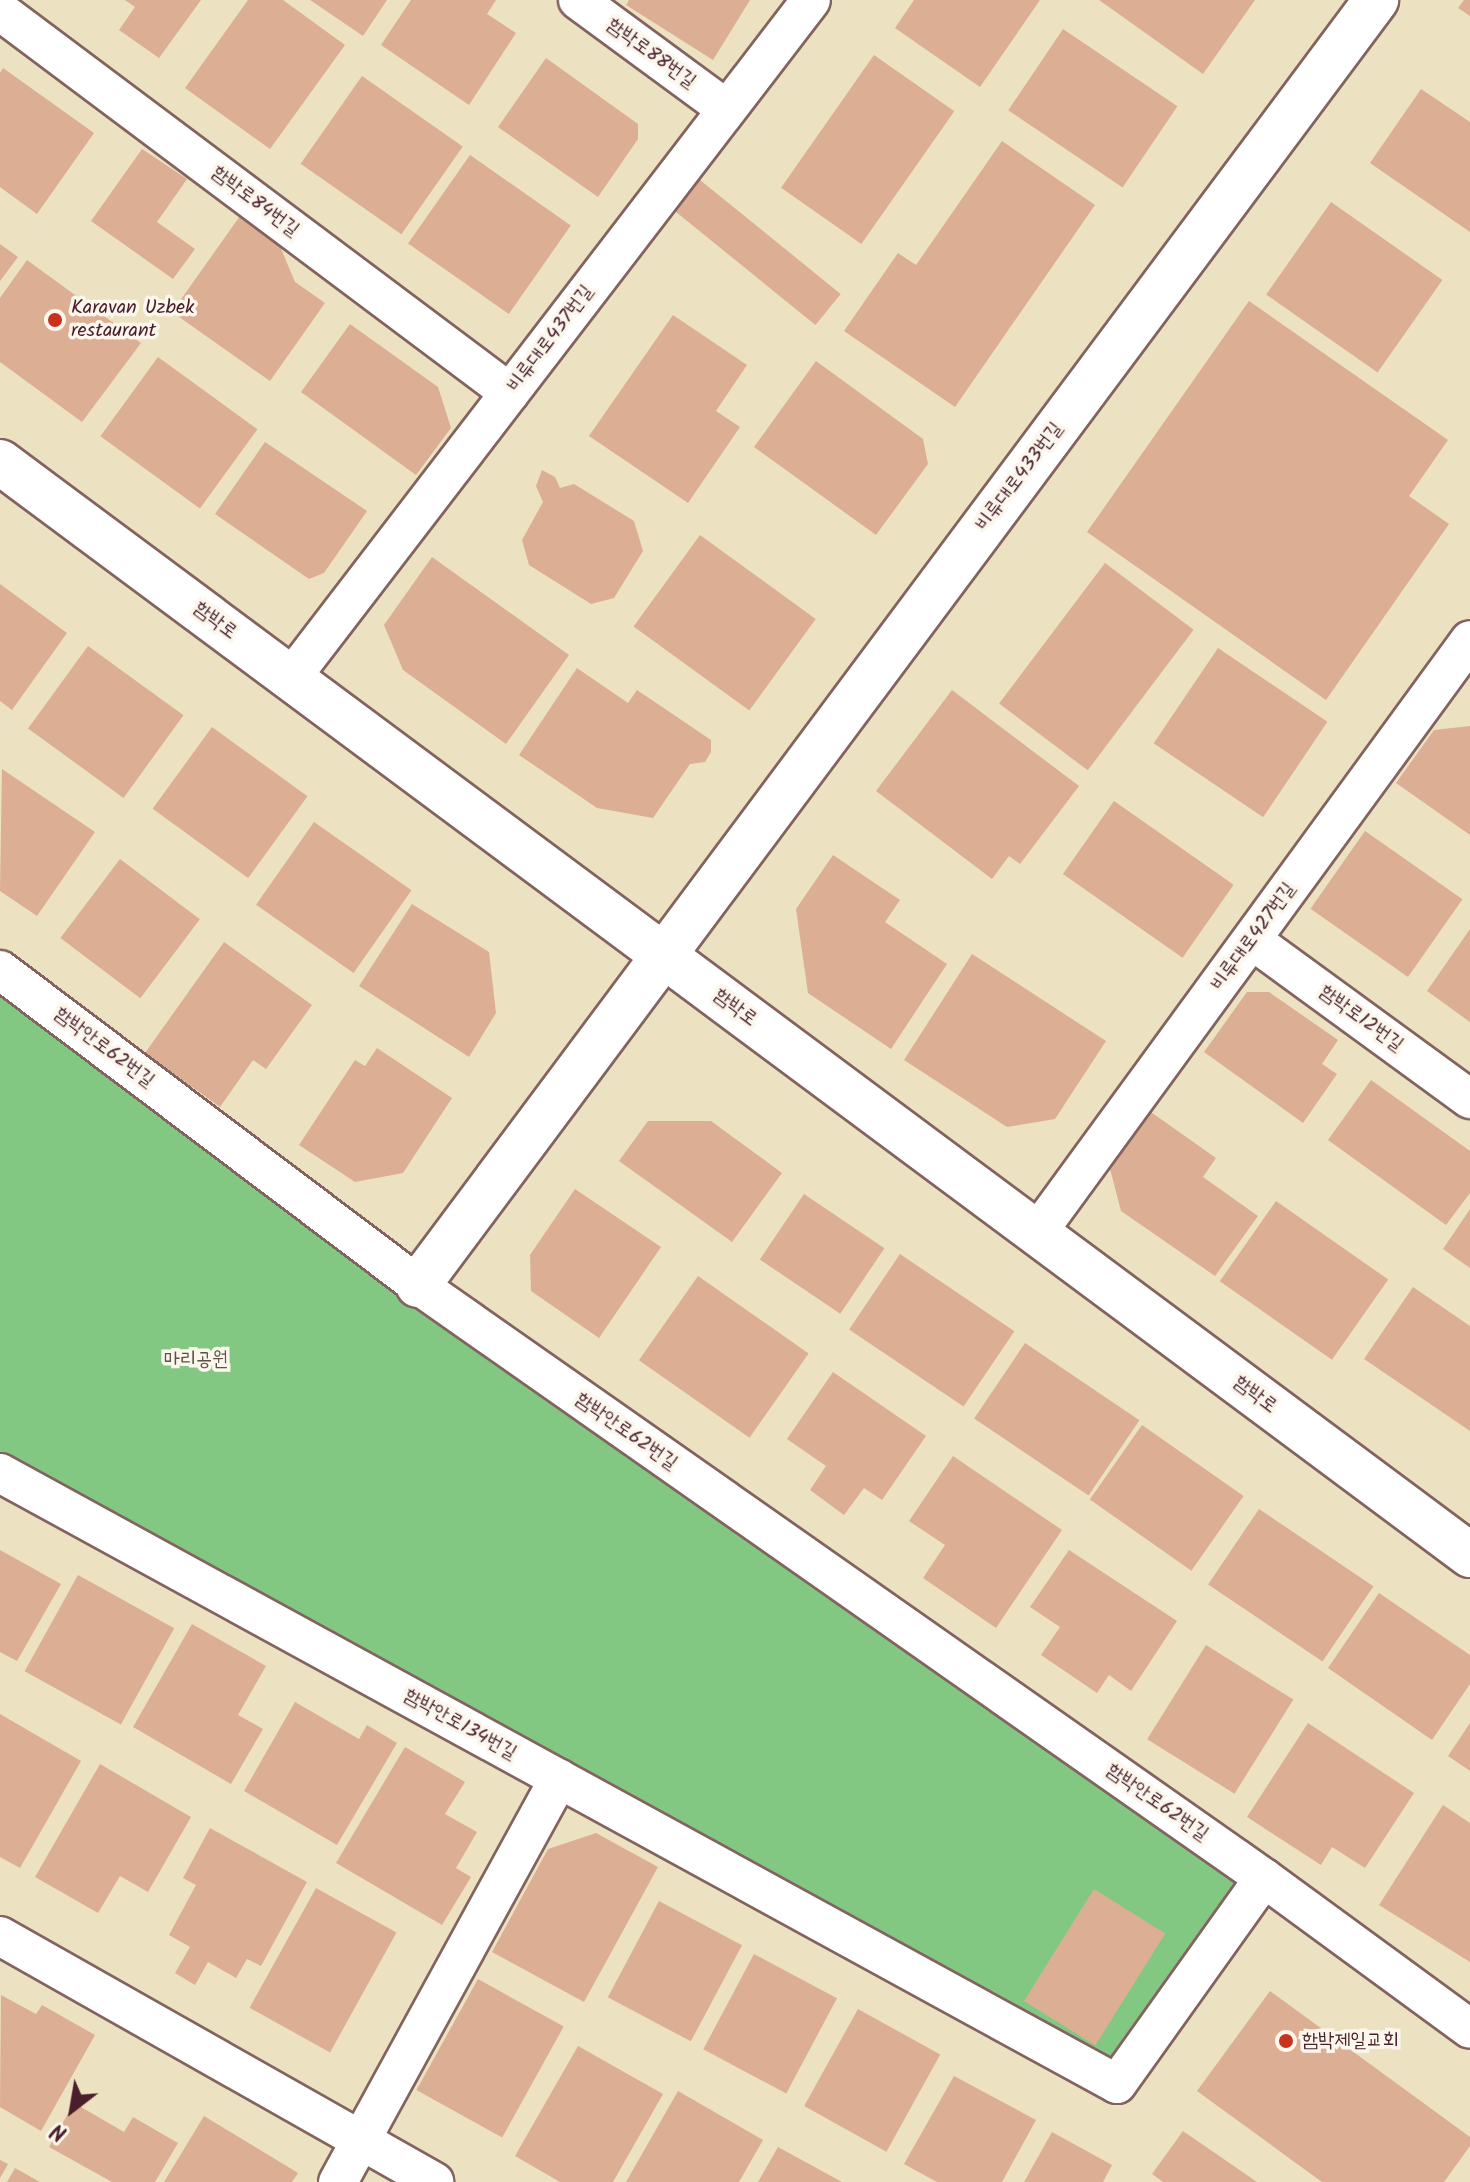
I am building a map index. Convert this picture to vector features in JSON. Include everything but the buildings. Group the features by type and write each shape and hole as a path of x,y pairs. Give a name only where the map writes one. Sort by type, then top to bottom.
{"street":[{"name":"비류대로433번길","path":"418,1285 1376,0"},
{"name":"함박로","path":"0,462 1470,1555"}],"lane":[{"name":"함박로88번길","path":"578,0 725,108"},
{"name":"비류대로437번길","path":"291,678 725,108 811,0"},
{"name":"함박로84번길","path":"0,11 510,393"},
{"name":"비류대로427번길","path":"1037,1233 1252,940 1465,659"},
{"name":"함박로12번길","path":"1252,940 1470,1099"},
{"name":"함박안로62번길","path":"0,970 418,1285 1264,1878 1470,2029"},
{"name":"함박안로134번길","path":"0,1473 559,1779"},
{"path":"338,2182 559,1779 1117,2084 1264,1878"},
{"path":"0,1936 434,2182"}],"green space":[{"name":"마리공원","path":"0,970 1264,1878 1117,2084 0,1473"}],"place":[{"name":"Karavan Uzbek restaurant","path":"55,320"},
{"name":"함박제일교회","path":"1286,2041"}]}
